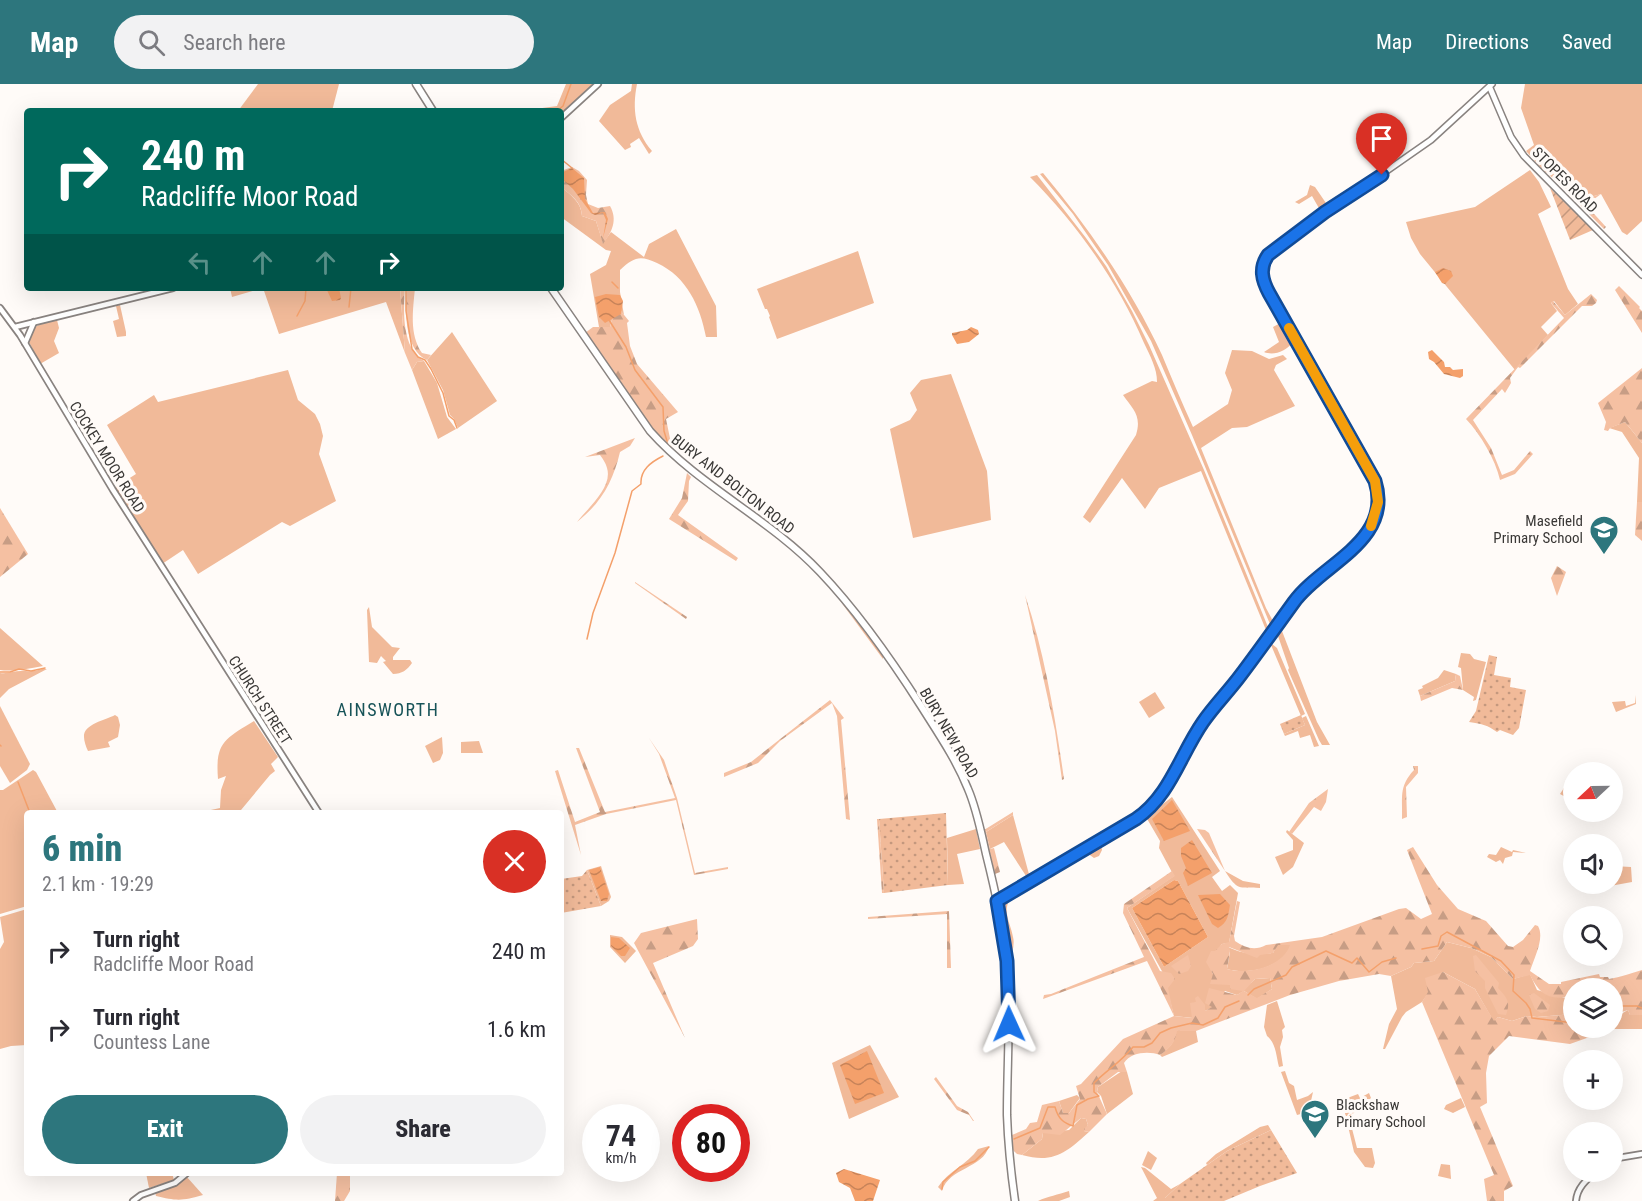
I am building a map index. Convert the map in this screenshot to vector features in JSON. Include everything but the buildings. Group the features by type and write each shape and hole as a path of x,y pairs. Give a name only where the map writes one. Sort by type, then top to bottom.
{"highway":[{"path":"416,84 431,108"},
{"name":"BURY AND BOLTON ROAD","path":"553,291 650,431 663,446 719,492 782,537 808,560 860,618 892,661"},
{"name":"BURY NEW ROAD","path":"892,661 950,751 962,774 976,814 997,901 1004,936 1008,984 1009,1142 1015,1201"}],"main road":[{"path":"564,115 598,84"},
{"path":"997,901 1120,829 1151,807 1166,788 1202,723 1302,592 1337,565 1365,534 1375,516 1378,496 1371,474 1266,287 1262,277 1262,265 1267,256 1279,246 1424,144 1491,86"},
{"name":"STOPES ROAD","path":"1491,86 1511,137 1524,156 1642,275"},
{"path":"15,327 161,291"},
{"name":"COCKEY MOOR ROAD","path":"0,308 25,342 82,440 181,599"},
{"path":"25,342 33,322"},
{"name":"CHURCH STREET","path":"181,599 317,810"},
{"path":"1623,1157 1642,1154"},
{"path":"133,1201 141,1195 176,1183 184,1176"},
{"path":"1576,1201 1577,1194 1585,1182"}],"shaded area":[{"path":"258,84 339,84 333,108 240,108"},
{"path":"566,84 593,84 564,111 564,108 542,108 557,106"},
{"path":"632,84 637,84 636,119 642,136 652,151 649,154 639,138 625,150 599,121 610,105 631,91"},
{"path":"1525,84 1642,84 1642,221 1627,235 1622,232 1601,194 1580,200 1543,170 1526,151 1534,145 1521,108"},
{"path":"1530,170 1539,182 1551,207 1538,214 1568,289 1578,304 1565,315 1554,301 1551,303 1557,311 1541,327 1548,335 1515,370 1420,254 1411,238 1406,222 1475,207"},
{"path":"1043,173 1093,238 1123,283 1162,355 1193,427 1228,404 1232,390 1225,373 1232,350 1252,351 1269,359 1283,355 1287,359 1276,365 1274,370 1295,406 1247,427 1232,428 1201,448 1275,625 1272,629 1151,341 1108,265 1073,214 1040,174"},
{"path":"1037,175 1106,266 1132,311 1204,470 1270,632 1268,635 1201,471 1159,488 1145,509 1122,478 1090,523 1083,517 1136,435 1137,418 1123,395 1152,381 1157,382 1157,377 1153,362 1134,320 1109,276 1080,234 1030,177"},
{"path":"1310,185 1315,187 1328,206 1320,210 1312,196 1299,204 1295,202 1307,195"},
{"path":"1550,188 1593,230 1570,240"},
{"path":"564,189 578,203 582,216 596,221 603,243 611,232 644,257 649,244 676,229 716,306 717,337 706,337 696,304 684,284 667,269 642,258 629,262 620,270 620,292 624,315 620,310 613,316 610,327 599,327 590,274 606,265 611,251 606,250 564,219"},
{"path":"858,251 874,303 777,339 770,316 757,289"},
{"path":"1279,252 1270,264 1268,274 1280,299 1278,302 1265,275 1270,259"},
{"path":"231,291 252,291 232,297"},
{"path":"264,291 400,291 405,353 386,302 279,334"},
{"path":"120,305 126,336 117,337 113,321 119,319 116,306"},
{"path":"57,320 59,328 54,341 59,353 40,364 28,340 35,327"},
{"path":"1282,322 1292,343 1280,352 1264,352 1279,342 1273,327"},
{"path":"452,332 497,401 458,428 450,415 443,390 427,360"},
{"path":"424,361 437,383 447,417 456,429 438,439 412,370 417,362"},
{"path":"288,370 298,400 315,414 320,424 323,436 319,454 336,501 290,526 282,522 198,574 183,550 162,564 114,488 136,474 107,425 154,395 158,402"},
{"path":"951,374 987,471 991,520 913,538 890,429 910,420 917,410 910,393 921,380"},
{"path":"1625,422 1642,443 1642,502 1637,502 1639,458 1622,432 1609,428"},
{"path":"838,598 883,654 883,659"},
{"path":"369,607 372,627 392,647 400,648 393,660 410,660 412,663 406,670 393,674 381,656 377,663 369,662 367,610"},
{"path":"0,628 43,666 0,670"},
{"path":"1282,631 1317,722 1330,745 1322,745 1319,740 1288,670 1278,636"},
{"path":"1268,641 1277,648 1305,714 1301,716 1271,645 1263,656 1258,656"},
{"path":"1461,653 1470,654 1474,659 1486,662 1476,700 1473,701 1474,697 1463,690 1461,668 1458,667"},
{"path":"1489,655 1497,657 1494,675 1511,678 1510,687 1526,690 1519,728 1513,735 1469,722 1476,711"},
{"path":"47,669 9,689 0,698 0,673"},
{"path":"1444,670 1456,674 1455,681 1420,696 1418,690 1438,678"},
{"path":"1155,692 1165,708 1149,718 1139,702"},
{"path":"1635,695 1636,704 1616,712 1612,702 1625,701 1626,706 1635,703"},
{"path":"0,706 30,764 27,770 10,783 0,766"},
{"path":"115,715 120,725 118,737 108,742 110,747 88,751 84,737 87,729"},
{"path":"1301,715 1305,725 1284,734 1280,724"},
{"path":"1306,716 1319,746 1314,747 1310,735 1300,738 1298,731 1285,736 1284,734 1305,725 1302,718"},
{"path":"254,721 278,757 271,764 275,771 241,810 211,810 220,808 221,790 226,776 218,779 220,749 236,732"},
{"path":"442,737 443,753 440,760 433,763 425,746"},
{"path":"479,741 483,753 461,753 461,742"},
{"path":"33,770 56,810 24,810 24,907 0,914 0,790"},
{"path":"1172,797 1220,871 1212,877 1222,891 1230,885 1238,893 1229,943 1222,944 1208,963 1213,974 1230,985 1230,988 1251,983 1255,979 1270,978 1272,989 1257,999 1244,991 1237,995 1225,991 1213,1007 1205,1011 1196,1002 1193,1018 1174,1016 1163,973 1127,908 1174,876 1159,848 1160,841 1146,817","holes":["1174,880 1178,881 1208,937 1164,967 1132,908"]},
{"path":"946,813 948,885 884,893 879,819"},
{"path":"1013,815 1030,878 1028,879 1004,842 990,849 986,832"},
{"path":"976,829 980,849 957,854 964,884 948,885 947,838"},
{"path":"1287,830 1304,843 1293,867 1283,875 1275,857 1293,850 1293,840 1286,832"},
{"path":"1101,843 1102,850 1099,856 1094,858 1087,853 1010,899 1007,913 1014,943 1010,961 1009,935 1003,909 1005,902"},
{"path":"1501,847 1512,852 1513,850 1526,853 1513,852 1512,856 1505,858 1503,864 1500,860 1496,862 1487,857 1489,854 1496,855"},
{"path":"601,866 611,897 601,906 587,870"},
{"path":"1623,867 1631,867 1632,882 1623,884"},
{"path":"587,870 601,906 564,912 564,879 582,876"},
{"path":"1225,871 1243,881 1260,884 1260,888 1239,887"},
{"path":"24,910 24,1045 0,1049 0,949 4,942 0,917"},
{"path":"610,935 622,937 636,951 625,963 610,947"},
{"path":"1447,942 1471,948 1491,957 1513,979 1530,974 1537,990 1563,997 1563,1015 1527,1016 1512,1021 1498,1017 1494,1022 1475,989 1443,972 1422,1002 1402,1017 1383,1049 1389,1024 1397,1009 1391,976 1411,967 1414,963 1434,961"},
{"path":"1277,945 1291,945 1287,953 1273,964 1245,971 1227,969 1230,952 1228,947 1245,953 1260,954 1273,953"},
{"path":"1277,1001 1285,1027 1282,1030 1283,1037 1280,1047 1283,1066 1279,1067 1274,1046 1264,1027 1267,1005"},
{"path":"1628,1010 1630,1015 1642,1015 1642,1029 1623,1029 1623,1012"},
{"path":"1176,1031 1196,1031 1198,1042 1162,1057 1160,1055 1171,1045"},
{"path":"870,1045 899,1097 849,1119 832,1063"},
{"path":"1122,1071 1127,1072 1133,1094 1107,1114 1101,1096 1097,1092 1098,1087"},
{"path":"1285,1071 1289,1083 1294,1086 1297,1100 1313,1092 1311,1101 1315,1110 1297,1115 1281,1072"},
{"path":"1369,1093 1371,1098 1349,1117 1357,1148 1372,1148 1375,1163 1373,1168 1365,1167 1354,1152 1342,1100 1358,1094 1360,1098"},
{"path":"1077,1095 1080,1098 1069,1113 1063,1113 1059,1101"},
{"path":"1461,1098 1465,1107 1453,1113 1444,1109 1446,1105"},
{"path":"1081,1118 1086,1119 1088,1125 1084,1132 1090,1131 1067,1150 1052,1157 1043,1158 1022,1155 1042,1139 1043,1133 1069,1130"},
{"path":"1268,1125 1271,1130 1227,1151 1207,1165 1206,1163 1216,1154 1260,1127"},
{"path":"1271,1130 1297,1173 1224,1201 1165,1201 1165,1198 1180,1184 1227,1151"},
{"path":"989,1146 986,1154 980,1159 951,1177 942,1191 938,1187 978,1149"},
{"path":"1148,1151 1157,1158 1151,1170 1142,1165"},
{"path":"1441,1164 1450,1165 1451,1179 1438,1176"},
{"path":"1141,1167 1171,1189 1180,1184 1165,1198 1165,1201 1153,1201 1157,1198"},
{"path":"147,1176 173,1176 174,1180 149,1188"},
{"path":"186,1176 203,1195 180,1200 156,1196 155,1192"},
{"path":"1069,1191 1070,1197 1059,1201 1038,1201 1046,1198"}],"green space":[{"path":"572,167 587,180 588,204 598,208 610,206 614,221 603,244 596,221 582,216 578,203 564,189 564,170"},
{"path":"1601,194 1586,205 1606,227 1604,229 1574,199 1575,197 1580,200"},
{"path":"1619,286 1642,311 1642,333 1615,290"},
{"path":"400,291 405,291 404,318 411,348 424,361 417,362 412,370 405,353"},
{"path":"407,291 415,291 413,313 415,338 422,353 431,355 427,360 419,355 410,338 406,307"},
{"path":"1591,294 1597,300 1596,303 1592,306 1582,306 1520,368 1518,367 1510,378 1511,383 1505,393 1502,389 1473,420 1491,448 1502,475 1514,470 1530,451 1533,454 1515,474 1500,480 1487,448 1466,419 1564,318 1551,303 1553,301 1565,315"},
{"path":"620,310 629,321 627,323 630,346 637,364 678,412 666,419 672,448 652,430 585,333 593,327 610,327 613,316"},
{"path":"1642,368 1642,443 1625,422 1608,431 1604,430 1606,422 1598,403"},
{"path":"635,438 630,446 620,452 614,473 605,491 593,507 577,522 603,490 608,475 600,455 585,457"},
{"path":"687,473 691,477 688,501 678,515 738,558 736,561 669,519 682,498"},
{"path":"1637,502 1642,502 1642,541 1635,535"},
{"path":"0,508 28,554 0,577"},
{"path":"1557,566 1566,572 1557,596 1551,578"},
{"path":"635,583 687,617 686,619"},
{"path":"1025,595 1049,686 1064,779 1062,780 1055,731"},
{"path":"1456,674 1460,676 1463,690 1452,688 1421,701 1420,696 1455,681"},
{"path":"830,700 844,718 841,720 850,820 846,819 837,716 832,703 780,741 758,763 724,777 724,773 751,762"},
{"path":"649,738 664,760 677,798 695,873 728,867 728,869 694,875 676,800 606,814 575,825 581,855 555,771 558,770 575,822 600,812 576,748 579,748 605,812 675,798 659,754"},
{"path":"1413,766 1418,766 1418,773 1406,787 1407,817 1402,819 1403,787 1414,770"},
{"path":"1328,789 1326,802 1321,811 1314,807 1292,834 1289,832 1309,803"},
{"path":"1013,812 1013,815 986,832 990,849 994,848 1000,872 995,874 984,830"},
{"path":"877,819 879,819 884,893 882,893"},
{"path":"1197,829 1209,833 1225,871"},
{"path":"1413,847 1437,885 1458,909 1486,921 1508,946 1513,947 1523,940 1535,925 1538,926 1540,942 1530,971 1549,984 1561,984 1563,982 1563,997 1551,997 1542,992 1530,975 1513,979 1491,957 1471,948 1447,942 1434,961 1414,963 1411,967 1391,976 1379,974 1339,981 1290,995 1196,1031 1177,1031 1171,1045 1160,1055 1146,1053 1127,1059 1124,1063 1127,1072 1118,1072 1098,1087 1097,1092 1107,1114 1090,1131 1084,1132 1088,1125 1086,1119 1081,1118 1060,1135 1043,1133 1042,1139 1022,1155 1017,1154 1013,1150 1012,1135 1026,1129 1030,1123 1037,1122 1042,1105 1059,1101 1063,1113 1069,1113 1080,1099 1076,1086 1081,1084 1123,1039 1174,1016 1192,1018 1190,1003 1196,1002 1195,998 1198,996 1205,1005 1205,1011 1212,1007 1205,1003 1209,988 1237,995 1243,991 1230,989 1230,985 1210,984 1213,974 1206,962 1211,951 1229,942 1237,901 1240,902 1235,941 1246,947 1254,948 1322,937 1399,909 1406,908 1421,919 1432,914 1407,850","holes":["1278,945 1290,945 1280,959 1263,968 1244,971 1227,969 1229,947 1257,958 1260,955 1273,953","1270,978 1272,989 1257,998 1244,991 1255,979"]},
{"path":"1172,871 1175,876 1127,908 1160,971 1171,973 1175,979 1168,988 1174,1016 1147,961 1043,999 1044,995 1144,957 1123,913 1124,904"},
{"path":"949,911 951,968 947,968 947,914 868,919 868,917"},
{"path":"697,919 698,939 693,946 653,963 685,1038 634,943 641,933"},
{"path":"1188,955 1191,966 1188,971 1179,974 1171,966"},
{"path":"1476,955 1499,983 1498,988 1508,1003 1506,1015 1498,1014 1485,988 1485,981 1475,971 1473,956"},
{"path":"1642,970 1642,1015 1630,1015 1628,1010 1623,1012 1623,978 1613,978"},
{"path":"1443,972 1475,989 1494,1021 1498,1017 1512,1021 1527,1016 1563,1015 1563,1038 1587,1038 1570,1044 1509,1036 1489,1056 1486,1073 1487,1103 1480,1107 1513,1186 1504,1191 1504,1201 1487,1201 1484,1179 1494,1175 1422,1002 1428,992 1425,978"},
{"path":"1599,974 1600,977 1608,977 1580,978"},
{"path":"1534,993 1550,1005 1548,1011 1541,1013 1535,1009 1529,995"},
{"path":"936,1077 957,1106 968,1112 974,1121 969,1115 957,1110 934,1079"},
{"path":"337,1176 350,1176 350,1191 344,1201 335,1201"}],"water":[{"path":"572,168 584,178 585,199 593,213 605,212 608,219 603,238 606,220 603,213 595,215 591,213 564,181 564,172"},
{"path":"1443,268 1451,271 1453,276 1445,284 1435,272"},
{"path":"327,291 340,291 340,300 332,301"},
{"path":"606,294 620,295 623,301 621,314 605,323 599,317 595,297"},
{"path":"971,327 978,330 979,334 969,342 957,344 952,333"},
{"path":"1432,350 1444,362 1445,367 1453,370 1463,369 1463,376 1460,378 1444,374 1429,359 1428,352"},
{"path":"1172,800 1190,831 1164,841 1152,819"},
{"path":"1192,840 1212,873 1188,886 1183,873 1186,868 1181,856 1181,848"},
{"path":"600,867 609,894 607,901 601,901 589,870"},
{"path":"1174,880 1178,881 1208,937 1164,967 1132,908"},
{"path":"1220,894 1230,905 1226,921 1218,928 1212,924 1198,895"},
{"path":"611,937 619,938 630,948 625,956 621,956 611,946"},
{"path":"867,1051 884,1093 855,1104 840,1065"},
{"path":"844,1169 880,1180 873,1201 855,1201 850,1188 839,1182 836,1173"}],"waterway":[{"path":"561,108 571,84"},
{"path":"564,161 572,168"},
{"path":"612,282 618,288"},
{"path":"297,316 305,301 306,291"},
{"path":"349,307 351,291"},
{"path":"406,291 406,311 412,349 418,357 425,360 431,369 443,393 449,416 454,420 457,428"},
{"path":"609,320 626,347 635,370 663,407 664,431 667,441"},
{"path":"587,639 593,613 615,553 632,491 641,484 642,475 647,467 663,456"},
{"path":"0,672 45,668"},
{"path":"18,782 29,810"},
{"path":"1422,949 1438,946 1441,936 1447,932 1501,961 1514,975 1513,991 1526,1003 1532,1018 1563,1022"},
{"path":"1248,995 1254,989 1286,975 1292,967 1326,951 1352,963 1357,958 1369,972 1382,962 1396,958"},
{"path":"1014,1139 1040,1128 1048,1107 1055,1107 1061,1120 1073,1126 1077,1105 1099,1096 1094,1092 1094,1083 1133,1047 1144,1047 1152,1043 1160,1033 1171,1028 1192,1023 1203,1025 1218,1018 1225,1007 1239,1001"},
{"path":"1623,1006 1642,1008"},
{"path":"942,1189 943,1182 960,1167 975,1161 989,1147"}],"slow traffic":[{"path":"1289,328 1375,481 1378,502 1371,526"}],"place":[{"name":"Masefield Primary School","path":"1604,556"},
{"name":"Blackshaw Primary School","path":"1315,1140"}],"district":[{"name":"AINSWORTH","path":"388,710"}],"route":[{"path":"1009,1024 1007,961 997,901 1136,819 1156,802 1202,723 1268,640 1294,601 1307,587 1337,565 1355,547 1373,521 1378,502 1375,481 1263,282 1262,265 1268,255 1325,212 1382,175"}]}
